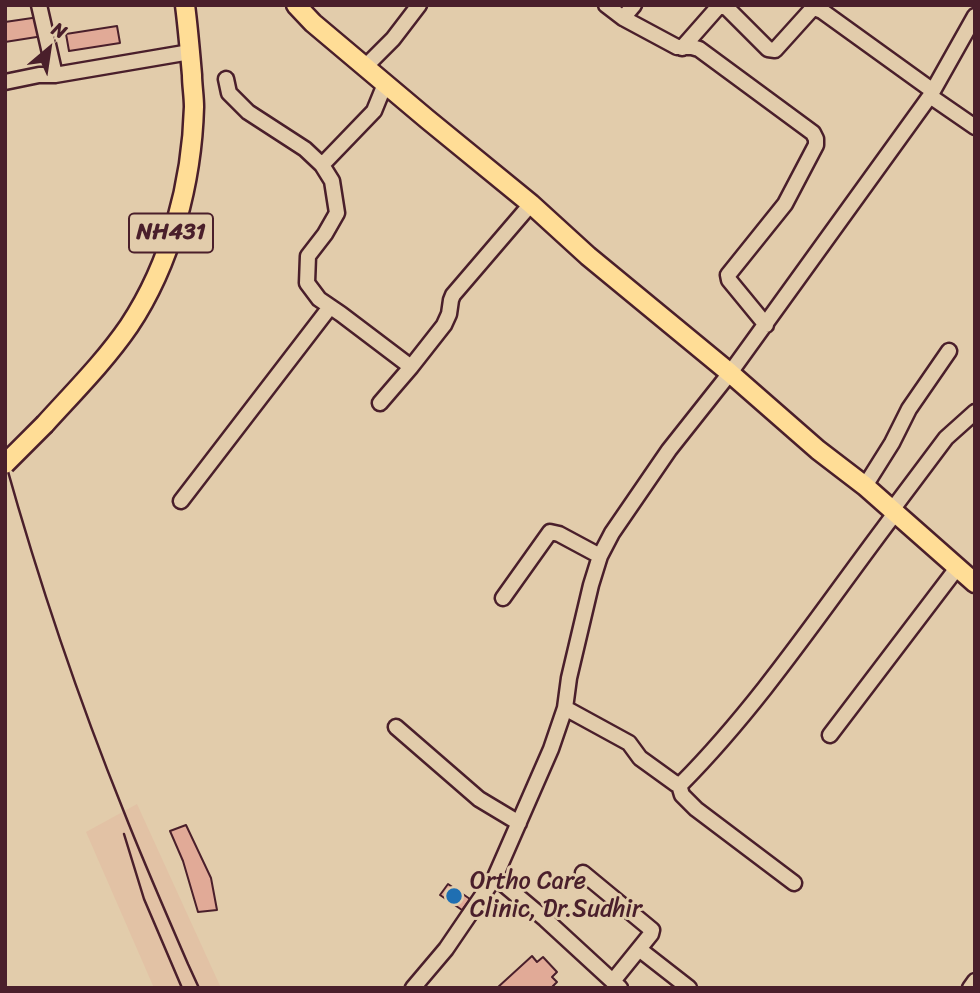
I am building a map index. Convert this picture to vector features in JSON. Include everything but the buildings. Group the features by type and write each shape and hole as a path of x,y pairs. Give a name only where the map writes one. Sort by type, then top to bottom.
{"main road":[{"name":"NH431","path":"5,464 96,368 128,327 162,264 189,163 194,105 185,5"},
{"path":"296,5 313,23 531,204 588,256 730,373 818,450 865,486 975,583"}],"street":[{"path":"39,5 55,75"},
{"path":"366,66 393,39 419,5"},
{"path":"606,5 623,18 677,47 699,49 813,133 816,145 785,204 728,275 729,280 766,325"},
{"path":"623,18 634,5"},
{"path":"682,48 716,9 723,6 772,51 812,9 818,9 975,127"},
{"path":"414,987 446,949 495,877 551,749 565,708 569,678 591,585 600,556 612,533 669,450 766,325 931,94 975,16"},
{"path":"5,82 190,52"},
{"path":"226,79 229,93 248,112 305,149 322,165 332,181 337,213 308,256 307,283 318,299 411,368"},
{"path":"322,165 374,111 385,84"},
{"path":"380,402 411,368 444,325 453,295 531,204"},
{"path":"181,500 330,307"},
{"path":"865,486 892,443 909,409 950,351"},
{"path":"679,785 726,736 786,662 946,438 975,412"},
{"path":"502,598 550,532 600,556"},
{"path":"830,735 957,568"},
{"path":"565,708 629,743 640,758 679,785 682,795 696,809 794,883"},
{"path":"396,727 479,799 519,822"},
{"path":"495,877 616,984 651,934 651,928 583,873"},
{"path":"639,949 689,988"},
{"path":"970,988 975,981"}],"shaded area":[{"path":"137,804 221,988 154,988 86,832"}],"railway":[{"path":"5,461 45,594 91,726 139,850 199,988"},
{"path":"124,834 144,899 182,988"}],"place":[{"name":"Ortho Care Clinic, Dr.Sudhir","path":"454,896"}]}
